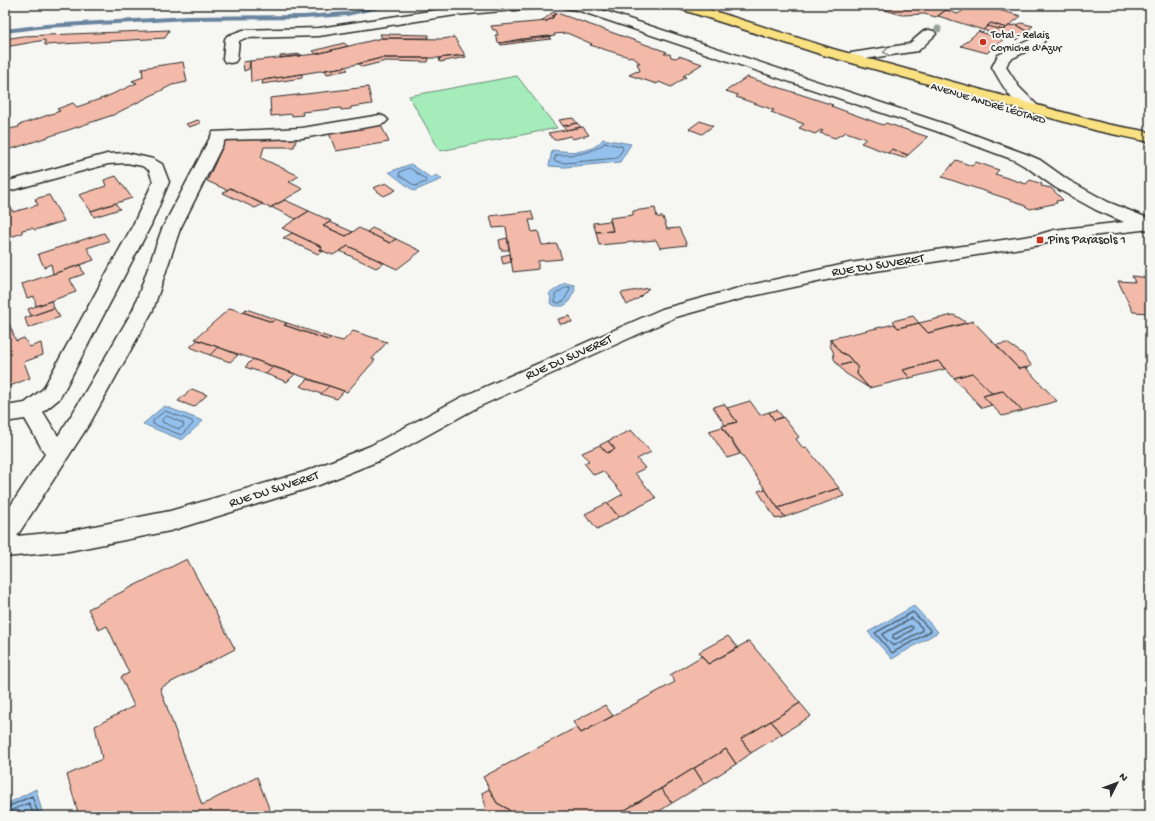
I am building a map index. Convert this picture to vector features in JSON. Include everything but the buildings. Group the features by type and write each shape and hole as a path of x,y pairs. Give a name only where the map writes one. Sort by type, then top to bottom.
{"main road":[{"name":"AVENUE ANDRÉ LÉOTARD","path":"682,5 828,52 851,57 1104,128 1150,137"},
{"name":"AVENUE ANDRÉ LÉOTARD","path":"828,52 848,61 1028,117 1150,150"}],"street":[{"path":"230,59 232,39 243,34 319,32 456,11 528,5"},
{"path":"570,5 580,6 867,102 1020,157 1034,164 1062,184 1102,206 1147,224"},
{"path":"851,57 913,48 929,34"},
{"path":"1032,108 1013,90 999,67 1003,58 1038,40"},
{"path":"5,534 82,417 143,310 171,229 219,135 302,133 380,120"},
{"path":"5,188 107,159 127,158 147,162 156,168 161,182 142,225 52,394 31,410 5,414"},
{"name":"RUE DU SUVERET","path":"5,547 69,541 170,521 311,479 378,452 470,402 676,311 746,292 850,269 1032,241 1054,235 1147,224"},
{"path":"31,410 57,455"}],"green space":[{"path":"517,76 557,128 440,151 409,96"}],"water":[{"path":"603,139 631,144 620,162 565,167 549,166 552,150 573,152 586,150 592,148"},
{"path":"411,164 431,178 437,175 442,179 414,191 389,172"},
{"path":"565,283 574,285 575,290 568,303 563,306 555,306 550,303 551,297 549,294"},
{"path":"164,406 203,421 182,440 143,424"},
{"path":"914,606 938,632 892,659 868,632"},
{"path":"36,789 43,816 5,816 5,805"}],"waterway":[{"path":"5,31 46,26 188,18 303,17 347,14 394,5"}],"place":[{"name":"Total - Relais Corniche d'Azur","path":"983,42"},
{"name":"Pins Parasols 1","path":"1040,240"}]}
